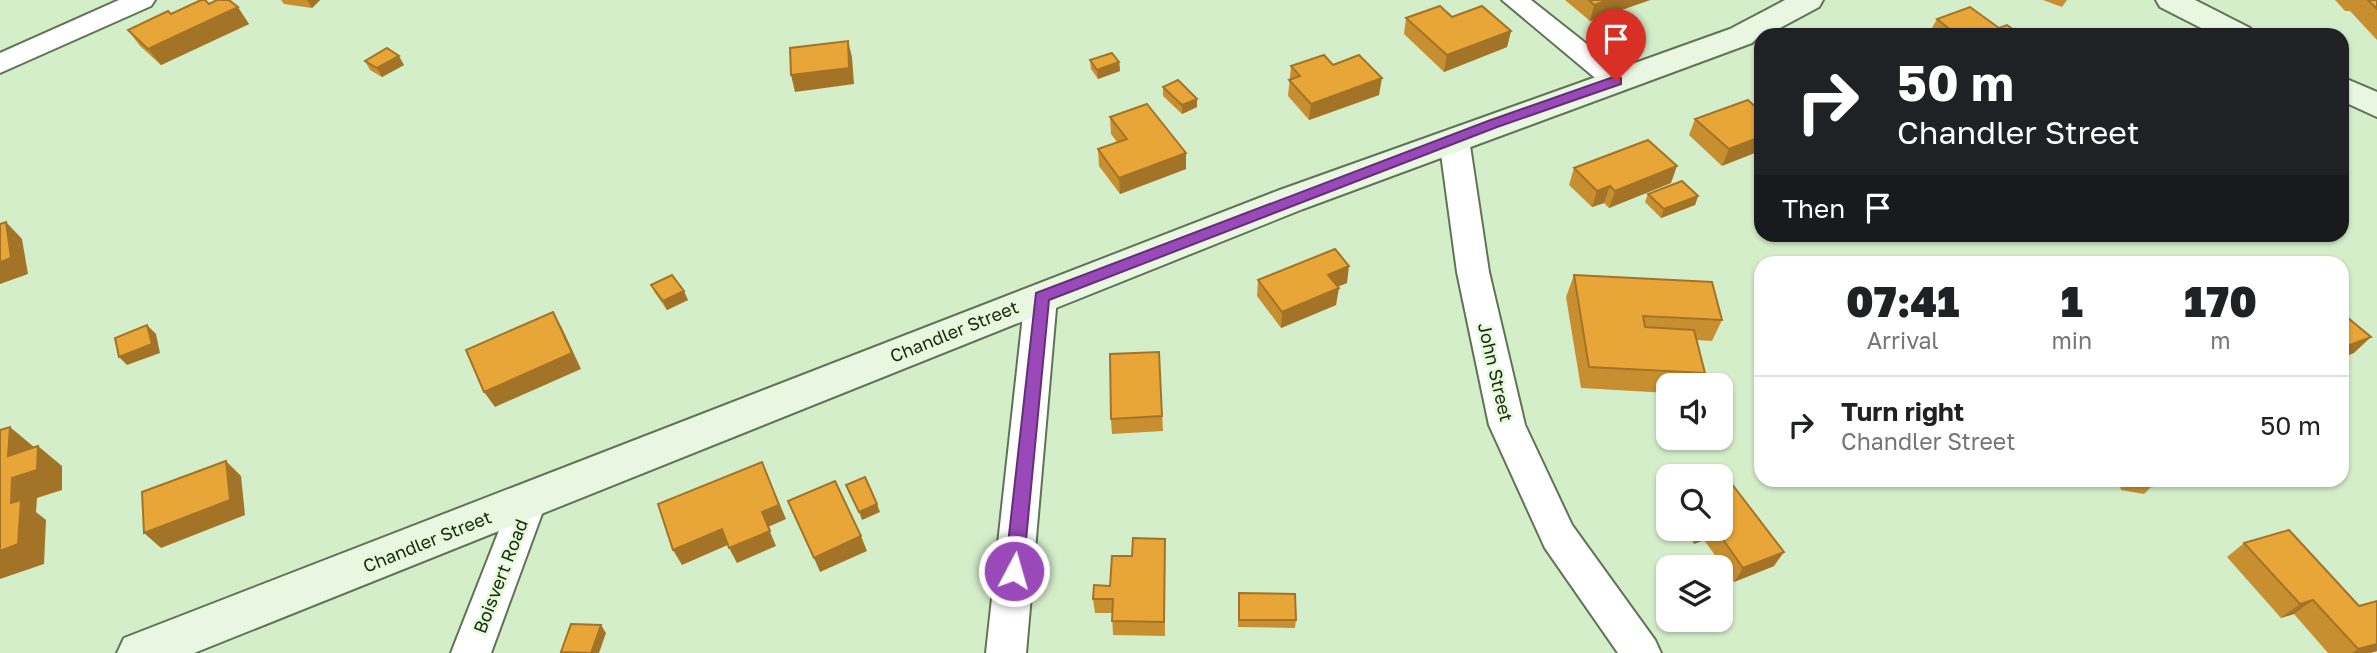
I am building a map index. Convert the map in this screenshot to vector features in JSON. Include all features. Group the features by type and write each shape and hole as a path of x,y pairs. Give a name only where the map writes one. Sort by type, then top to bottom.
{"main road":[{"name":"Chandler Street","path":"1756,28 1808,0"},
{"path":"2171,0 2225,28"},
{"name":"Chandler Street","path":"140,653 1041,297 1454,139 1754,29"},
{"path":"2349,92 2377,106"}],"street":[{"path":"0,64 61,34 142,0"},
{"path":"1515,0 1616,81"},
{"name":"John Street","path":"1454,139 1473,272 1507,425 1558,536 1641,653"},
{"path":"1006,653 1041,297"},
{"name":"Boisvert Road","path":"471,653 530,500"}],"building":[{"path":"201,0 209,4 217,0 229,0 238,7 148,49 128,30 168,11 171,14"},
{"path":"1589,0 1608,0 1594,5"},
{"path":"2368,0 2377,0 2377,9"},
{"path":"1440,6 1452,17 1482,6 1511,31 1447,55 1406,18"},
{"path":"1970,7 1999,28 1948,28 1937,19"},
{"path":"848,41 849,68 791,75 790,48"},
{"path":"387,48 399,56 377,68 365,61"},
{"path":"1112,53 1119,62 1097,70 1090,60"},
{"path":"1324,55 1333,65 1359,55 1382,78 1311,104 1289,80 1300,76 1291,66"},
{"path":"1178,80 1197,99 1182,105 1163,87"},
{"path":"1748,100 1754,106 1754,139 1729,149 1695,119"},
{"path":"1147,104 1186,153 1119,178 1098,149 1127,139 1110,117"},
{"path":"1648,140 1677,166 1615,191 1610,186 1597,191 1574,168"},
{"path":"1682,181 1698,196 1664,209 1648,194"},
{"path":"6,222 11,258 0,262 0,224"},
{"path":"1335,249 1349,266 1328,275 1339,288 1282,312 1258,280"},
{"path":"672,275 684,291 663,301 651,285"},
{"path":"1574,275 1712,282 1722,320 1643,316 1645,327 1694,330 1705,373 1589,367"},
{"path":"553,312 572,353 484,392 466,350"},
{"path":"2349,319 2371,337 2349,345"},
{"path":"147,325 152,344 119,357 115,338"},
{"path":"1159,352 1162,416 1111,419 1110,354"},
{"path":"10,427 8,456 38,446 37,470 12,478 11,503 21,500 18,544 0,551 0,430"},
{"path":"226,461 230,500 144,533 142,492"},
{"path":"762,462 779,505 762,512 770,531 729,548 722,529 673,550 658,504"},
{"path":"865,477 877,504 859,512 846,485"},
{"path":"835,481 861,536 814,558 788,501"},
{"path":"1733,486 1784,552 1743,568 1724,541 1733,541"},
{"path":"2289,530 2359,606 2377,601 2377,644 2358,649 2313,600 2300,604 2244,543"},
{"path":"1133,538 1165,539 1164,622 1112,621 1113,599 1093,599 1094,585 1110,586 1112,556 1132,556"},
{"path":"1239,593 1295,594 1296,620 1239,620"},
{"path":"571,624 601,625 591,653 561,652"}],"route":[{"path":"1014,571 1041,297 1290,200 1616,81"}]}
